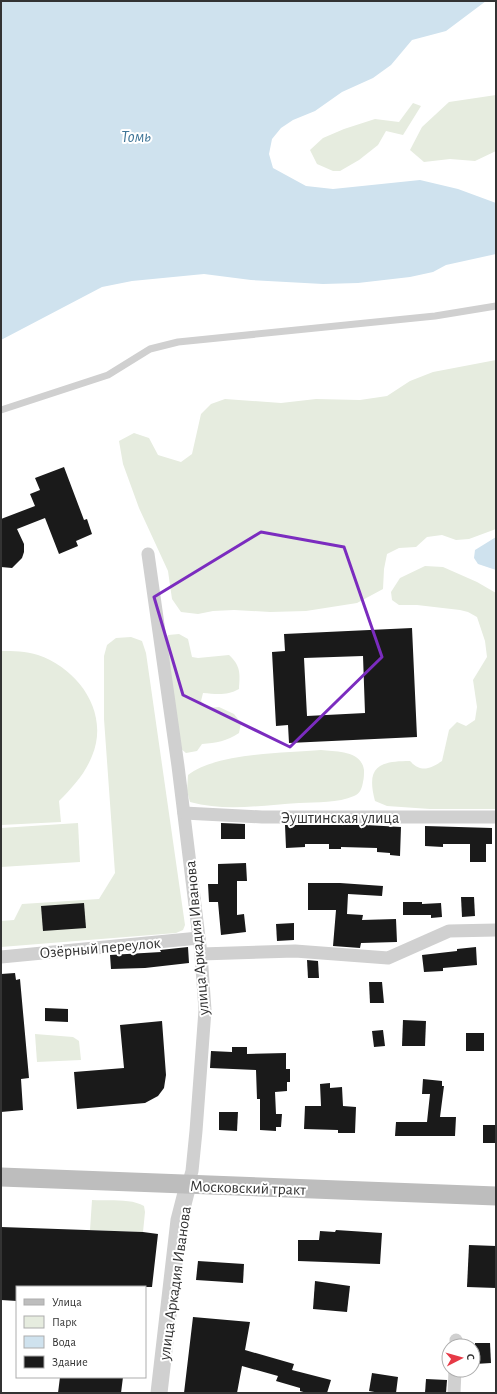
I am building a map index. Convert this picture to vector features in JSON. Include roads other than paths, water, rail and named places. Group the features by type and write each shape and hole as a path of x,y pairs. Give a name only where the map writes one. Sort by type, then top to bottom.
{"main road":[{"name":"Московский тракт","path":"1,1177 496,1196"}],"street":[{"name":"улица Аркадия Иванова","path":"148,554 184,813 201,954 205,1010 192,1171 179,1220 159,1393"},
{"name":"Эуштинская улица","path":"184,813 262,817 496,817"},
{"path":"201,954 295,950 388,958 449,931 496,930"},
{"name":"Озёрный переулок","path":"1,957 199,938"},
{"path":"454,1393 455,1378"}],"lane":[{"path":"1,410 108,375 150,349 163,345 178,342 435,316 496,306"}],"water":[{"name":"Томь","path":"1,1 486,1 446,31 412,40 391,65 373,78 342,92 315,111 293,120 281,128 272,139 269,154 273,168 306,186 333,189 420,180 458,189 496,203 496,254 446,265 433,272 410,277 358,283 323,284 251,280 204,274 132,281 102,287 1,340"},
{"path":"496,537 496,570 478,564 474,558 475,550"}]}
